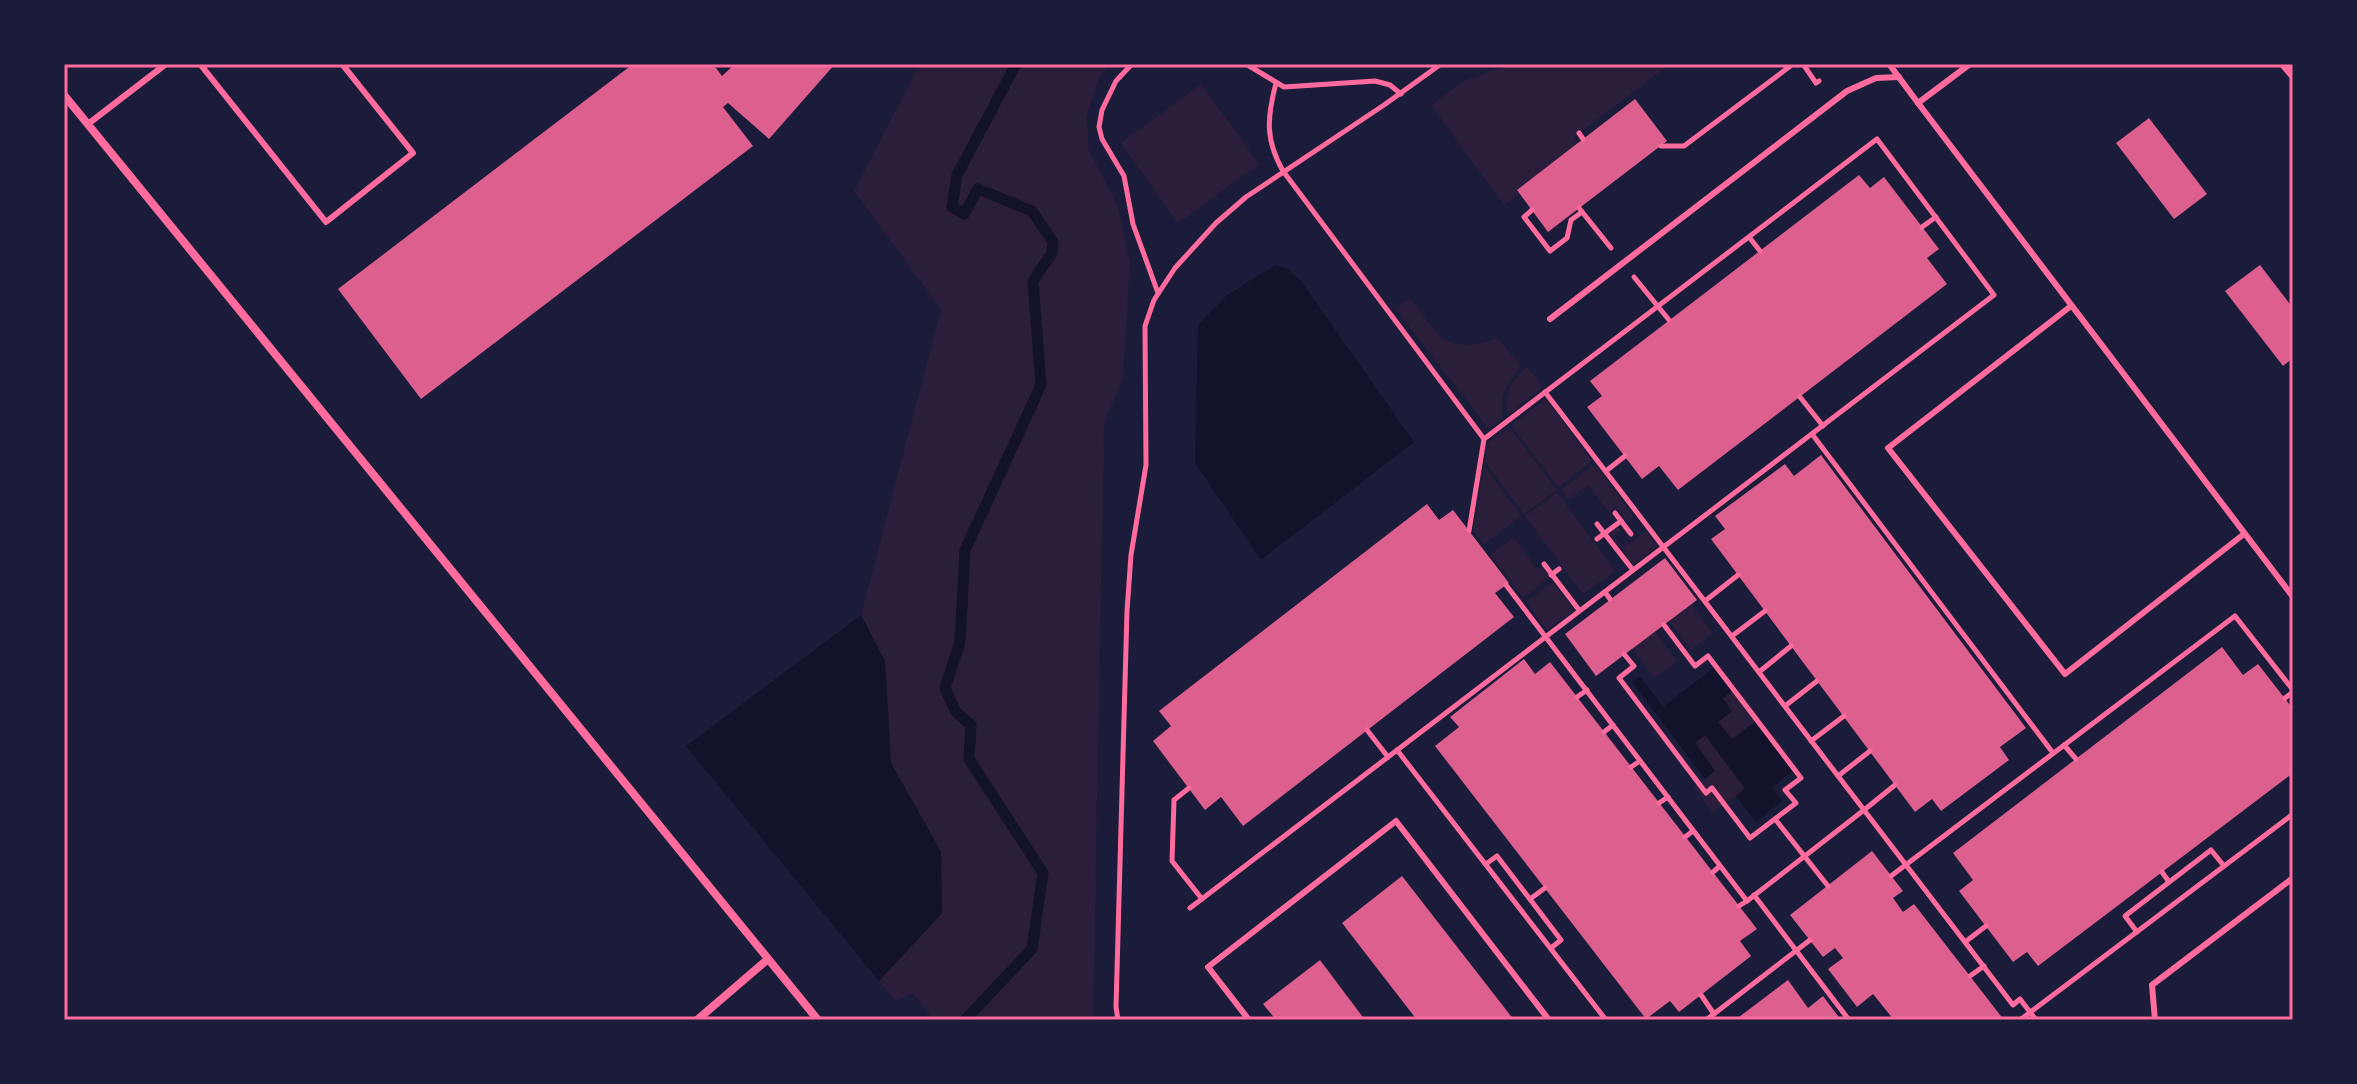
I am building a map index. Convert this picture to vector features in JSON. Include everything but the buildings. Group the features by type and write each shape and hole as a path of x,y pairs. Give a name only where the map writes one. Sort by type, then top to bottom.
{"street":[{"path":"2283,64 2293,76"},
{"path":"64,95 818,1020"},
{"path":"697,1020 768,959"}],"lane":[{"path":"88,124 166,64"},
{"path":"200,64 326,222 413,153 342,64"},
{"path":"1889,64 2293,597"},
{"path":"1918,103 1970,64"},
{"path":"1550,319 1847,91 1876,78 1899,77"},
{"path":"2071,306 1888,448 2065,674 2244,534"},
{"path":"1249,1020 1208,967 1396,821 1549,1020"},
{"path":"2155,1020 2152,985 2293,878"}],"path":[{"path":"1132,64 1116,81 1102,110 1099,127 1102,139 1124,176 1133,224 1158,293"},
{"path":"1246,64 1284,87 1375,81 1390,85 1401,94"},
{"path":"1118,1020 1127,611 1131,555 1146,465 1145,326 1158,293 1175,268 1216,223 1246,197 1441,64"},
{"path":"1661,146 1684,146 1793,64"},
{"path":"1803,64 1816,83 1823,79"},
{"path":"1276,83 1270,107 1269,131 1271,150 1283,171 1484,439"},
{"path":"1190,908 1994,295 1877,139 1484,439 1469,531"},
{"path":"1532,210 1524,217 1550,251 1567,238 1571,220 1582,212"},
{"path":"1922,227 1936,217"},
{"path":"1749,237 1760,251"},
{"path":"1658,306 1669,320"},
{"path":"1545,392 2013,1005 2020,999 2036,1020"},
{"path":"1800,397 1823,426"},
{"path":"1812,434 2053,753"},
{"path":"1606,471 1625,456"},
{"path":"1615,513 1631,534"},
{"path":"1597,539 1621,521"},
{"path":"1597,524 1633,570"},
{"path":"1544,564 1579,610"},
{"path":"1551,575 1559,569"},
{"path":"1705,601 1738,575"},
{"path":"1506,585 1747,901"},
{"path":"1605,592 1610,599"},
{"path":"1732,636 1765,611"},
{"path":"1891,876 2235,616 2293,691 2285,698"},
{"path":"1624,654 1634,666 1619,678 1706,793 1712,788 1750,838 1796,803 1785,790 1801,778 1708,656 1695,666 1664,625"},
{"path":"1759,672 1791,646"},
{"path":"1785,706 1817,681"},
{"path":"1577,697 1587,690"},
{"path":"1811,741 1844,716"},
{"path":"1604,732 1613,725"},
{"path":"1367,730 1388,757"},
{"path":"2064,745 2076,759"},
{"path":"1397,750 1606,1020"},
{"path":"1838,776 1870,751"},
{"path":"1631,767 1640,761"},
{"path":"1739,906 1895,785"},
{"path":"1189,788 1174,800 1172,861 1202,899"},
{"path":"1659,803 1668,797"},
{"path":"2020,1020 2293,814"},
{"path":"1775,819 1828,886"},
{"path":"1685,837 1693,831"},
{"path":"2137,932 2125,916 2211,850 2224,866"},
{"path":"1486,864 1497,856 1561,940 1551,948"},
{"path":"1713,872 1720,866"},
{"path":"2162,872 2169,882"},
{"path":"1530,899 1545,888"},
{"path":"1754,895 1849,1020"},
{"path":"1965,942 1986,926"},
{"path":"1706,1020 1810,940"},
{"path":"1970,976 1984,966"},
{"path":"1701,995 1714,1014"}],"shaded area":[{"path":"920,64 1110,64 1099,78 1086,117 1089,151 1117,203 1130,262 1123,378 1104,424 1093,1020 934,1020 912,993 896,1001 879,981 942,913 941,852 891,763 885,661 861,615 941,309 854,191"},
{"path":"1513,64 1670,64 1574,137 1578,143 1517,189 1519,194 1504,205 1431,105 1466,80"},
{"path":"1201,84 1259,164 1178,223 1121,143"},
{"path":"1275,265 1286,268 1301,281 1414,442 1261,560 1195,463 1198,325 1226,296"},
{"path":"1410,298 1445,339 1466,345 1498,338 1521,366 1505,390 1503,418 1489,429 1396,309"},
{"path":"1527,367 1543,387 1508,415 1506,400 1510,388"},
{"path":"1546,399 1592,461 1558,487 1511,425"},
{"path":"1509,427 1557,490 1524,514 1485,462 1487,444"},
{"path":"1595,464 1634,517 1628,522 1616,507 1609,512 1588,485 1568,500 1561,490"},
{"path":"1484,466 1521,516 1484,544 1473,530"},
{"path":"1557,493 1615,571 1583,594 1525,516"},
{"path":"1618,527 1621,530 1614,535 1623,548 1646,531 1657,547 1633,565 1610,533"},
{"path":"1514,537 1537,569 1542,567 1550,577 1523,598 1490,554"},
{"path":"1553,582 1574,610 1547,630 1526,602"},
{"path":"1691,604 1713,633 1691,650 1669,621"},
{"path":"861,615 885,661 891,763 941,852 942,913 879,981 686,746"},
{"path":"1655,631 1677,661 1654,678 1632,648"},
{"path":"1719,664 1798,767 1795,769 1732,740 1718,722 1723,698 1732,691 1714,668"},
{"path":"1714,668 1732,691 1723,698 1732,711 1718,722 1732,739 1756,721 1795,769 1772,787 1782,801 1756,822 1736,796 1745,788 1705,735 1695,743 1715,771 1705,779 1632,682 1640,676 1663,707"},
{"path":"1705,735 1745,789 1713,813 1694,787 1715,771 1695,742"}],"waterway":[{"path":"965,1020 1032,949 1043,873 969,759 971,725 956,712 945,688 960,642 965,550 1041,385 1033,281 1052,253 1053,242 1032,211 978,189 964,214 952,207 957,175 1016,64"}]}
